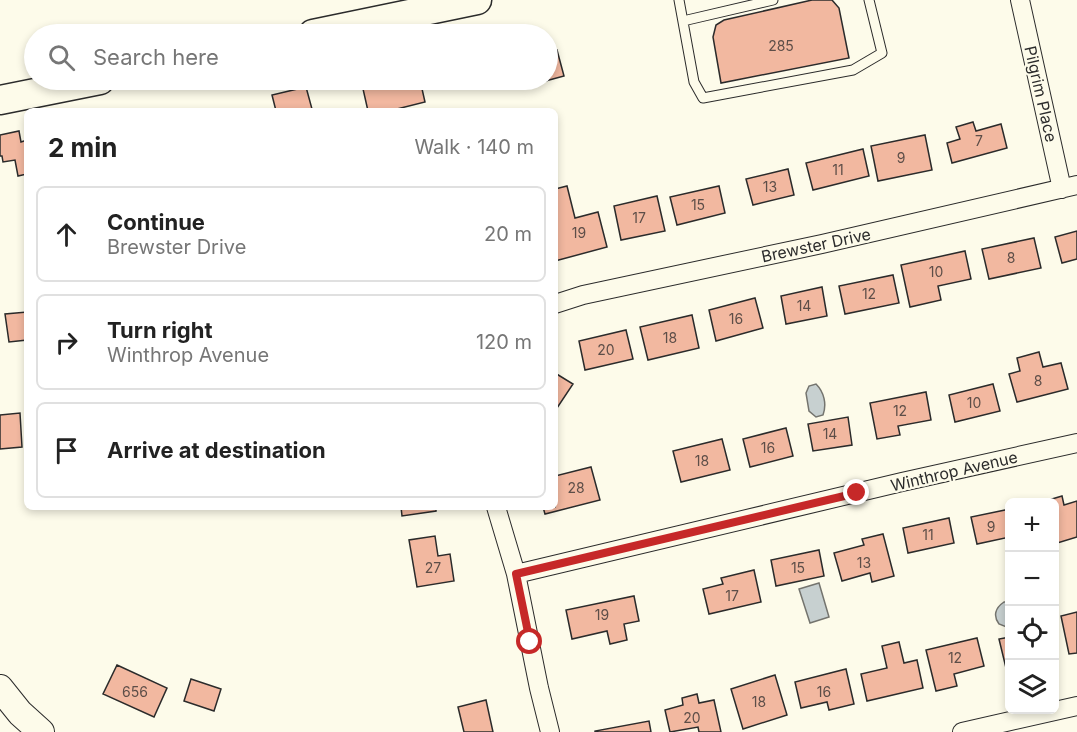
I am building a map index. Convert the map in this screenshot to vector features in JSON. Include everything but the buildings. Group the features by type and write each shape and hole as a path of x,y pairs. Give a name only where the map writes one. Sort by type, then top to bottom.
{"main road":[{"path":"354,24 431,5 477,0"},
{"path":"0,100 50,90"}],"street":[{"name":"Pilgrim Place","path":"1020,0 1070,187"},
{"name":"Brewster Drive","path":"558,303 583,295 822,244 1070,187"},
{"name":"Winthrop Avenue","path":"516,574 902,482 1077,444"},
{"path":"497,510 516,574 550,732"},
{"path":"0,688 20,713 41,732"},
{"path":"962,732 1077,706"}],"lane":[{"path":"679,0 694,82 703,98 853,70 882,53 868,0"},
{"path":"683,21 773,0"}],"shaded area":[{"path":"816,384 823,394 825,407 823,415 816,417 809,411 806,393 809,386"},
{"path":"819,583 829,617 810,623 799,589"},
{"path":"1005,602 1005,626 999,624 996,618 997,609"}],"route":[{"path":"530,642 516,574 857,493"}]}
